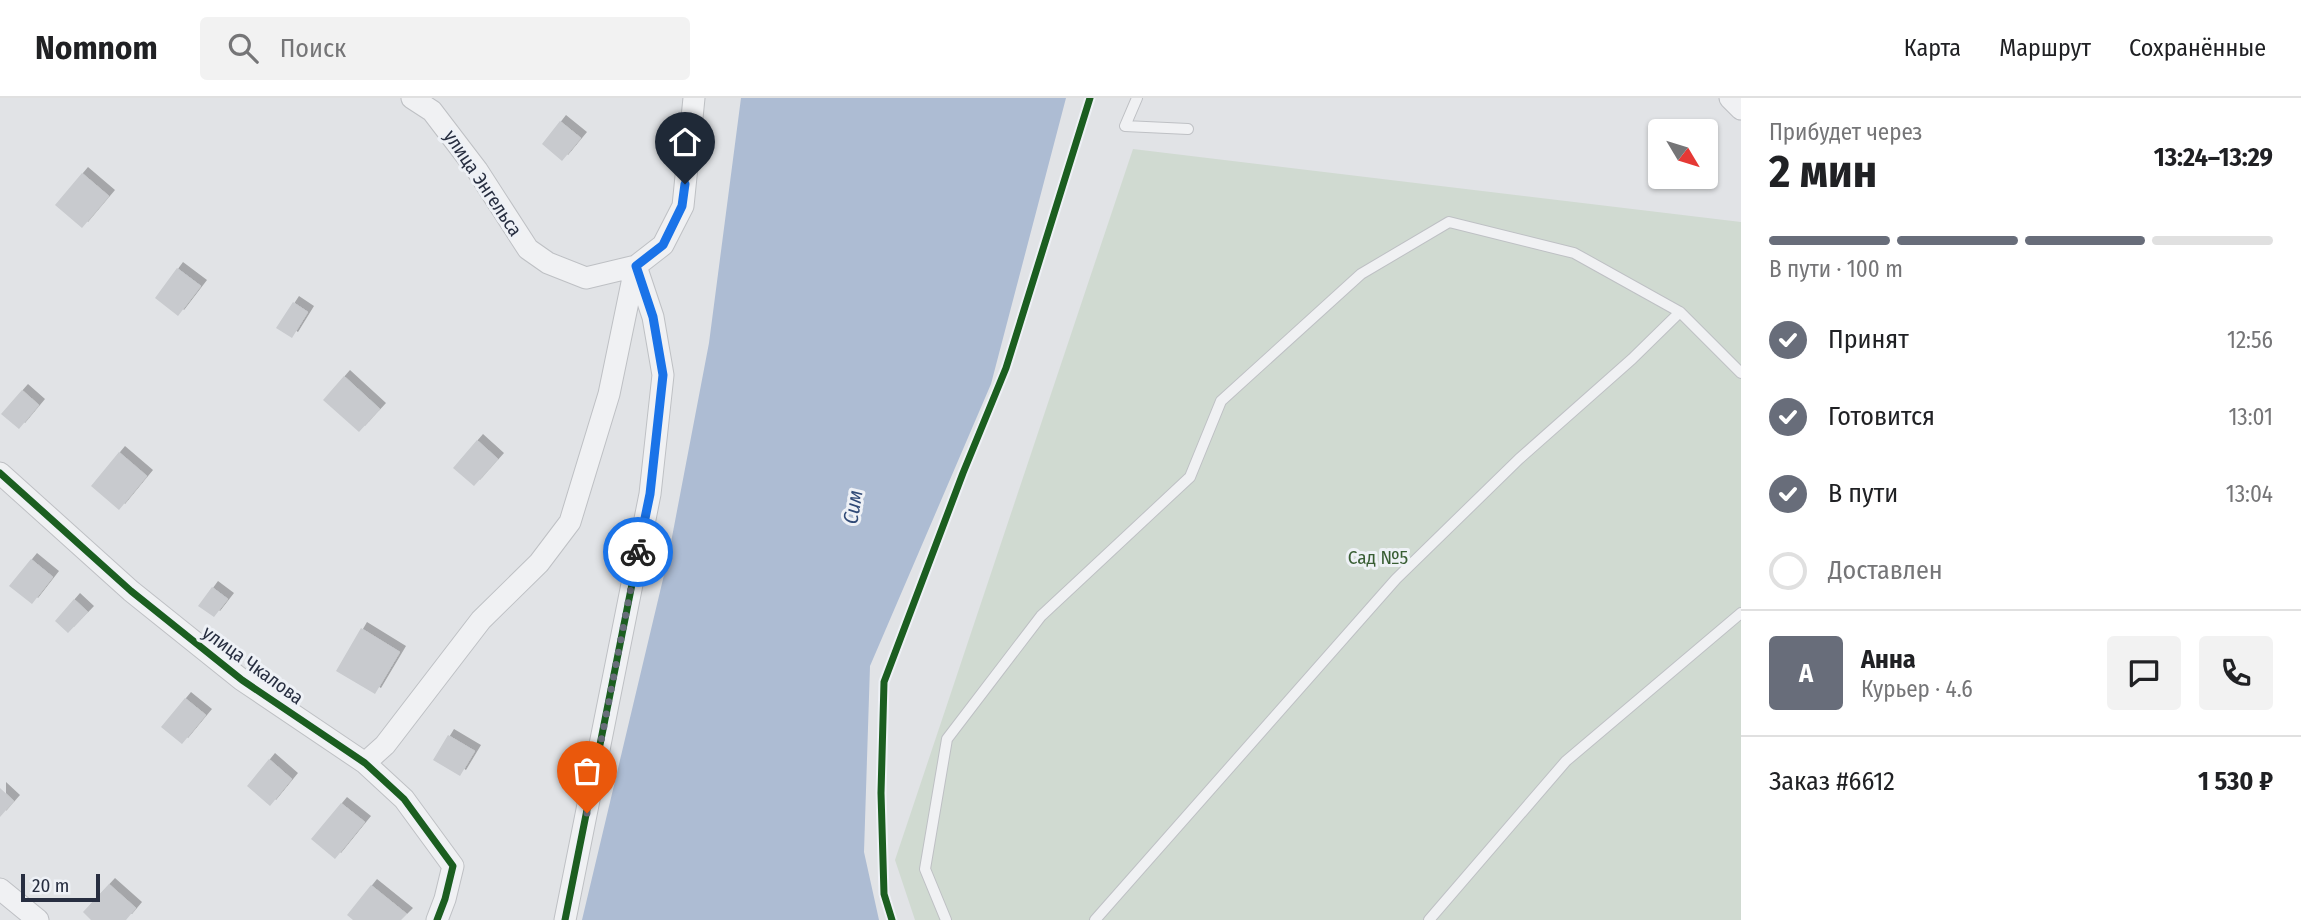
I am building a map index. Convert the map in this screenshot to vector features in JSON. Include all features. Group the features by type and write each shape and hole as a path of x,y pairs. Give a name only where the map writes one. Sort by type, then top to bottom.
{"street":[{"name":"улица Энгельса","path":"412,98 432,111 477,170 528,249 548,263 586,278 636,266"},
{"path":"365,763 385,745 481,620 539,563 570,522 609,394 636,266 663,245 682,206 694,98"},
{"path":"1730,98 1741,108"},
{"path":"565,920 650,494 663,375 653,317 636,266"},
{"name":"улица Чкалова","path":"0,473 131,591 242,680 365,763 404,799 453,866 437,920"},
{"path":"0,889 38,920"}],"lane":[{"path":"1137,98 1125,126 1188,129"},
{"path":"946,920 925,869 947,739 1041,616 1190,477 1221,401 1361,274 1449,222 1574,253 1680,312 1741,373"},
{"path":"1095,920 1396,579 1519,458 1632,359 1680,312"},
{"path":"1429,920 1566,761 1741,613"}],"green space":[{"name":"Сад №5","path":"1133,149 1741,222 1741,920 915,920 895,860"}],"water":[{"name":"Сим","path":"741,98 1066,98 991,384 870,666 864,852 879,920 582,920 668,558 709,343"}],"building":[{"path":"560,121 581,138 562,161 542,144"},
{"path":"82,173 109,196 82,228 55,205"},
{"path":"177,268 201,286 178,316 155,298"},
{"path":"293,302 308,312 292,338 276,328"},
{"path":"344,376 380,409 359,432 323,400"},
{"path":"22,390 39,405 19,429 1,414"},
{"path":"477,440 498,459 474,486 453,468"},
{"path":"119,452 147,476 119,510 91,486"},
{"path":"31,559 53,577 32,604 9,586"},
{"path":"212,587 228,599 214,617 198,606"},
{"path":"74,599 88,612 68,633 55,621"},
{"path":"361,628 400,652 375,694 336,671"},
{"path":"185,698 206,715 182,744 161,727"},
{"path":"448,735 475,751 460,776 433,760"},
{"path":"269,759 292,779 270,806 247,786"},
{"path":"0,788 14,801 0,817"},
{"path":"341,803 365,822 335,859 311,839"},
{"path":"109,884 136,908 126,920 91,920 83,912"},
{"path":"371,885 407,914 401,920 353,920 347,915"}],"cycle path":[{"path":"892,920 884,894 881,793 884,682 1006,368 1090,98"},
{"path":"565,920 650,494 663,375 653,317 636,266"},
{"path":"0,473 131,591 242,680 365,763 404,799 453,866 437,920"}],"way so far":[{"path":"587,813 638,552"}],"route":[{"path":"638,552 650,494 663,375 653,317 636,266 663,245 682,206 685,184"}]}
